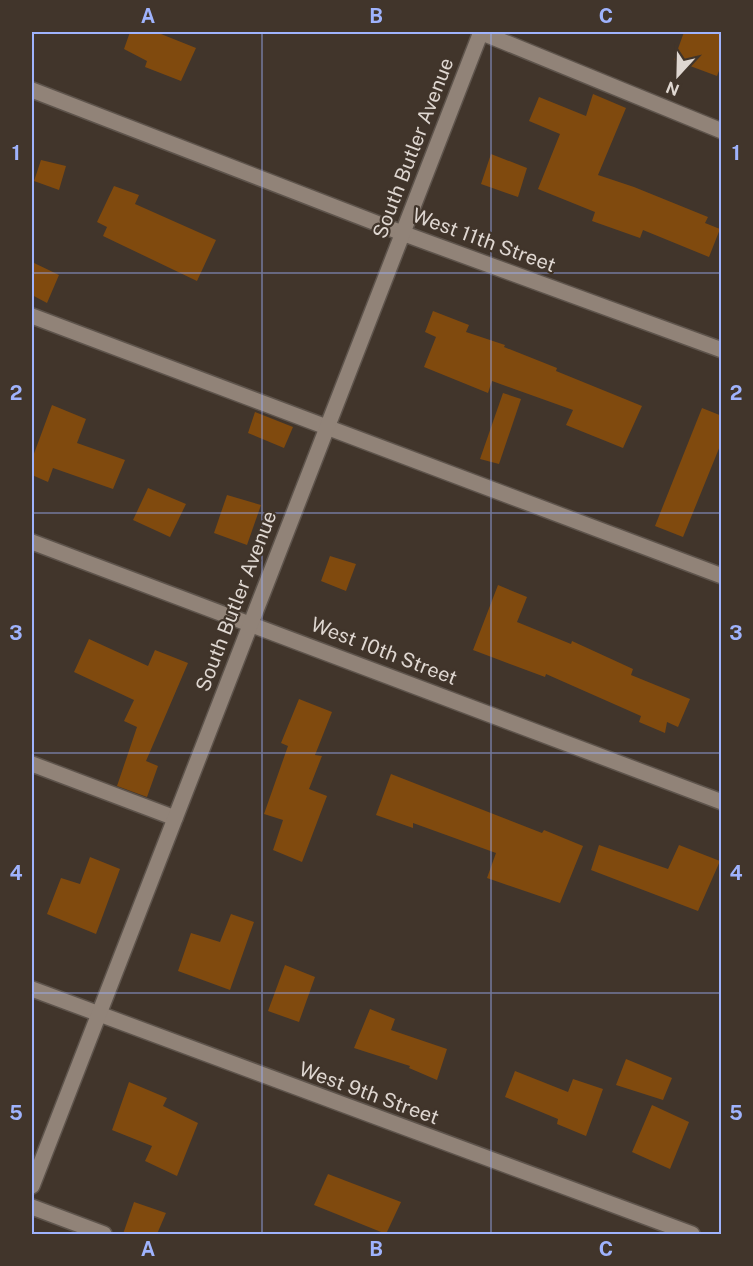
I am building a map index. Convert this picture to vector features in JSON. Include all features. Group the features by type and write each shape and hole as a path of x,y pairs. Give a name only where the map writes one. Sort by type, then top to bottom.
{"street":[{"path":"480,32 722,131"},
{"name":"South Butler Avenue","path":"32,1186 480,32"},
{"name":"West 11th Street","path":"32,90 402,233 722,350"},
{"path":"32,316 326,429 722,576"},
{"name":"West 10th Street","path":"32,542 722,802"},
{"path":"32,764 175,818"},
{"name":"West 9th Street","path":"32,989 692,1234"},
{"path":"32,1207 104,1234"}],"building":[{"path":"130,32 156,32 196,48 181,81 145,67 147,61 124,49"},
{"path":"684,32 722,32 722,63 717,76 674,60"},
{"path":"593,94 626,108 598,175 708,217 705,223 720,229 709,257 643,230 640,238 592,221 595,212 538,189 560,134 529,121 539,97 586,116"},
{"path":"491,154 527,168 518,197 481,184"},
{"path":"41,160 66,166 59,190 34,181"},
{"path":"114,186 139,195 135,204 216,240 197,281 103,236 107,227 97,222"},
{"path":"32,262 59,275 47,303 32,295"},
{"path":"433,311 469,325 466,332 505,345 504,347 557,368 556,371 642,406 623,448 566,425 573,410 492,381 488,393 424,367 436,337 425,332"},
{"path":"503,393 521,399 499,464 480,459"},
{"path":"52,405 86,419 77,443 125,460 113,489 53,468 48,482 32,475 32,459"},
{"path":"702,408 722,416 722,441 683,537 655,526"},
{"path":"255,412 293,427 284,448 248,433"},
{"path":"148,488 186,504 170,537 133,520"},
{"path":"227,495 261,505 247,545 214,533"},
{"path":"330,556 356,564 346,591 321,581"},
{"path":"498,585 527,597 517,622 571,644 572,641 633,669 631,675 690,699 678,727 667,722 665,733 639,722 641,716 546,674 545,677 473,650"},
{"path":"89,639 148,666 155,650 188,663 146,761 158,766 147,797 117,786 137,727 124,721 134,700 74,672"},
{"path":"299,699 332,712 315,755 322,756 309,789 327,796 302,862 273,850 283,820 264,814 288,746 281,743"},
{"path":"391,774 542,833 544,830 583,846 560,903 487,878 496,853 413,823 413,828 376,815"},
{"path":"599,845 668,869 679,845 720,861 698,911 591,870"},
{"path":"90,857 120,869 96,934 47,914 61,878 80,884"},
{"path":"231,914 254,922 230,990 178,971 191,933 220,942"},
{"path":"285,965 315,977 299,1022 268,1011"},
{"path":"370,1009 395,1019 391,1030 447,1049 437,1080 409,1068 410,1066 354,1048"},
{"path":"626,1059 672,1078 663,1100 616,1085"},
{"path":"515,1071 568,1092 573,1079 603,1089 586,1136 557,1124 558,1119 505,1097"},
{"path":"129,1082 167,1098 163,1106 198,1123 177,1176 145,1161 152,1146 112,1130"},
{"path":"652,1105 689,1122 670,1169 632,1152"},
{"path":"328,1174 401,1202 386,1234 314,1205"},
{"path":"134,1202 166,1213 157,1234 123,1234"}]}
